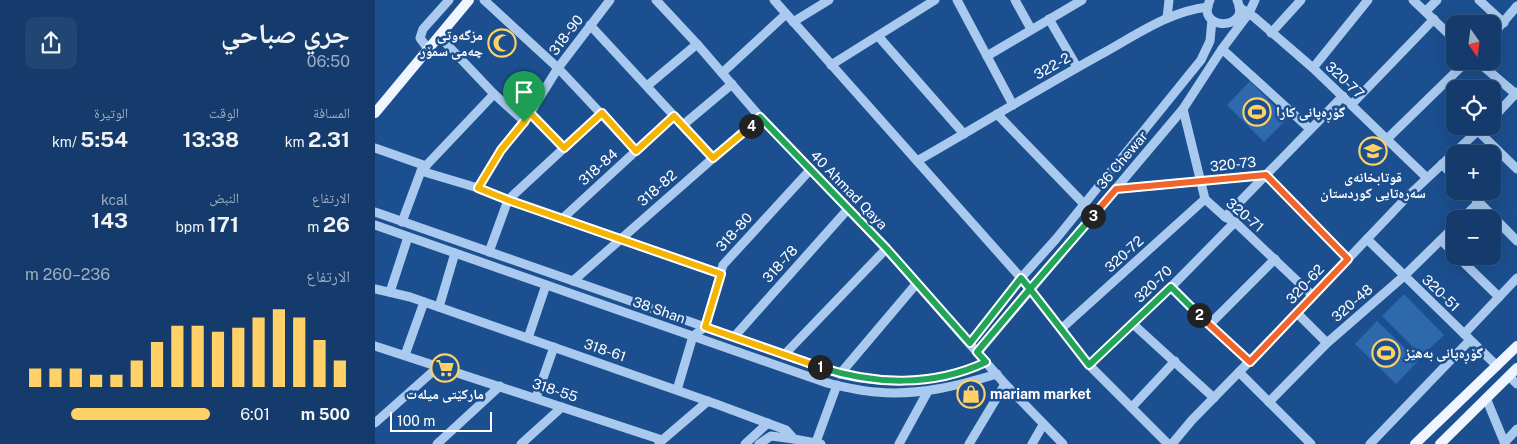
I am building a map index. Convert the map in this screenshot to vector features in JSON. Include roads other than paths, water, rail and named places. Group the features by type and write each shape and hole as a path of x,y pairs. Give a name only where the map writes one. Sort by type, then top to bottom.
{"main road":[{"path":"375,113 469,0"},
{"path":"1415,444 1517,346"},
{"path":"1440,444 1449,440 1486,398 1517,368"}],"street":[{"path":"428,49 420,38 423,28 449,0"},
{"path":"484,0 558,68 636,151"},
{"name":"318-90","path":"478,188 501,150 524,122 558,68 610,0"},
{"name":"40 Ahmad Qaya","path":"656,0 760,117 886,248 1005,384 1063,444"},
{"path":"774,0 1021,278 1089,365 1168,444"},
{"path":"793,22 829,0"},
{"path":"831,65 935,0"},
{"path":"957,0 1013,105"},
{"path":"1015,0 1031,29"},
{"path":"1167,18 1169,0"},
{"name":"36 Chewar","path":"977,352 1183,109 1222,49 1249,13 1255,0"},
{"path":"1271,33 1301,0"},
{"path":"1313,68 1368,0"},
{"path":"1413,0 1446,31"},
{"path":"1426,11 1437,0"},
{"path":"1479,0 1504,23"},
{"path":"987,56 1077,1"},
{"path":"1236,31 1238,3"},
{"name":"320-77","path":"1238,3 1352,104 1386,140 1427,178"},
{"path":"1209,4 1209,16 1212,20 1222,25 1233,22 1237,18"},
{"name":"322-2","path":"917,161 1077,67 1167,18 1209,4"},
{"path":"1501,26 1517,6"},
{"path":"722,73 786,14"},
{"path":"1049,19 1077,67"},
{"path":"1352,104 1434,19"},
{"path":"970,343 1021,278 1056,240 1201,60 1210,41 1212,20"},
{"path":"590,25 713,158"},
{"path":"439,36 524,122"},
{"path":"878,36 964,134"},
{"path":"647,86 697,44"},
{"path":"1222,49 1310,129"},
{"path":"1386,140 1458,70"},
{"path":"1488,70 1517,93 1501,110"},
{"path":"683,125 732,84"},
{"path":"402,222 423,168 495,94"},
{"path":"1225,217 1343,96"},
{"name":"320-71","path":"1183,109 1205,199 1225,217 1235,222 1313,296"},
{"path":"530,113 564,148"},
{"path":"489,252 508,200 602,113"},
{"path":"997,114 1084,204"},
{"name":"318-84","path":"563,218 674,116"},
{"name":"318-82","path":"573,281 760,117"},
{"name":"320-62","path":"1172,444 1367,239 1427,178 1474,135"},
{"path":"1486,135 1517,169"},
{"path":"375,148 508,200 622,238 721,274"},
{"path":"1442,164 1446,168"},
{"name":"318-80","path":"705,327 723,265 810,170"},
{"name":"320-73","path":"1116,189 1266,175 1348,259"},
{"name":"320-72","path":"1061,328 1205,199"},
{"path":"1471,210 1479,202 1517,241"},
{"name":"318-78","path":"734,337 848,209"},
{"name":"38 Shan","path":"375,212 840,374 879,380 912,380 941,377 970,369 986,362"},
{"name":"320-70","path":"1089,365 1171,287 1235,222"},
{"name":"38 Shan","path":"375,225 827,383 878,392 928,391 943,389 997,374"},
{"name":"320-48","path":"1269,402 1327,344 1404,276 1446,235"},
{"path":"390,292 408,237"},
{"name":"320-51","path":"1367,239 1497,366"},
{"path":"1441,240 1446,245"},
{"path":"784,355 886,248"},
{"path":"439,307 455,253"},
{"path":"1209,325 1275,259"},
{"path":"1466,265 1499,297"},
{"path":"1370,444 1467,337 1517,278"},
{"path":"840,374 917,283"},
{"path":"528,338 547,285"},
{"path":"1171,287 1250,362"},
{"name":"318-61","path":"375,289 439,307 708,401 786,430 794,439 819,443"},
{"path":"405,355 424,302"},
{"path":"1297,313 1327,344"},
{"path":"1133,324 1214,398"},
{"path":"677,390 693,336 705,327"},
{"name":"318-55","path":"375,346 536,398 660,442"},
{"path":"536,398 554,347"},
{"path":"1132,407 1175,361"},
{"path":"375,424 439,366"},
{"path":"1239,372 1311,444"},
{"path":"1509,376 1517,384"},
{"path":"969,444 1005,384"},
{"path":"819,443 837,385"},
{"path":"437,444 500,386"},
{"path":"899,444 928,391"},
{"path":"1486,398 1505,443 1517,429"},
{"path":"660,442 708,401"},
{"path":"521,444 562,407"},
{"path":"745,444 768,423"},
{"path":"1032,444 1043,425"},
{"path":"759,444 771,436 794,439"}],"place":[{"name":"مزگەوتی چەمی سمۆر","path":"502,43"},
{"name":"گۆڕەپانی کارا","path":"1257,112"},
{"name":"قوتابخانەی سەرەتایی کوردستان","path":"1373,151"},
{"name":"گۆڕەپانی بەهێز","path":"1386,353"},
{"name":"مارکێتی میلەت","path":"445,368"},
{"name":"mariam market","path":"971,394"}]}
